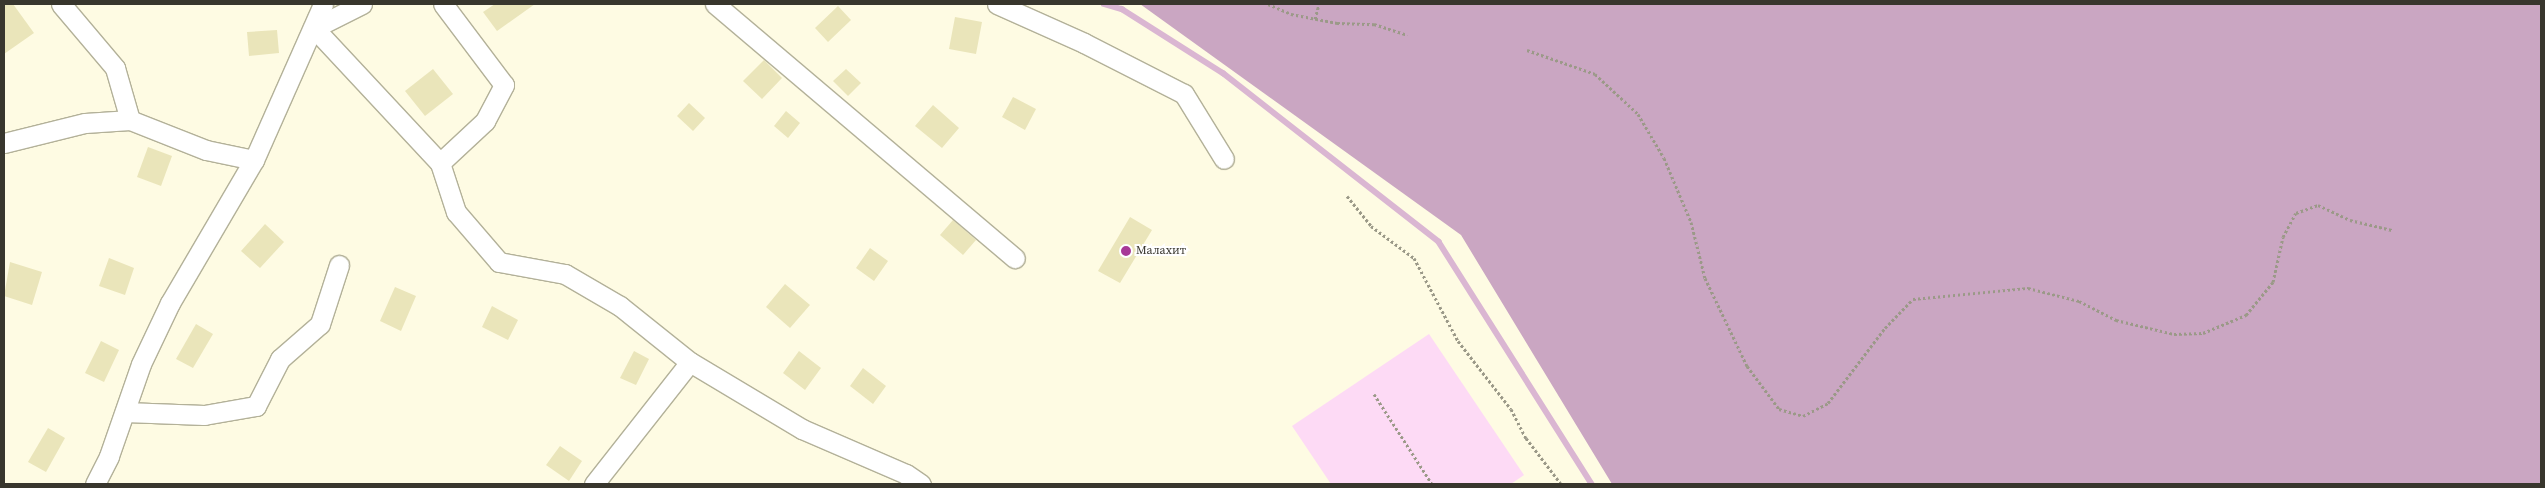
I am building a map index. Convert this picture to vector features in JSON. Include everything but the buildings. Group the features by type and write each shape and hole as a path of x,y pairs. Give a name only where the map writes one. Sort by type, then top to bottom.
{"street":[{"path":"61,4 115,68 130,120"},
{"path":"94,484 124,412 141,364 170,303 254,160 323,4"},
{"path":"314,28 362,4"},
{"path":"440,163 485,121 504,85 444,4"},
{"path":"715,4 1014,258"},
{"path":"996,4 1084,43 1184,94 1224,159"},
{"path":"314,28 440,163 456,212 499,262 564,274 620,306 690,362 802,429 906,474 921,484"},
{"path":"4,143 85,123 130,120 206,150 254,160"},
{"path":"124,412 204,415 256,406 280,359 320,324 339,265"},
{"path":"594,484 690,362"}],"path":[{"path":"1268,4 1290,14 1315,19 1374,24 1407,35"},
{"path":"1315,19 1319,4"},
{"path":"1527,50 1595,74 1638,114 1664,158 1691,222 1705,278 1747,366 1779,409 1803,416 1828,403 1885,328 1913,298 2028,288 2079,301 2116,320 2174,334 2203,333 2246,314 2273,282 2283,237 2296,212 2318,205 2350,220 2392,230"},
{"path":"1346,196 1372,226 1414,258 1458,340 1511,409 1526,438 1561,484"},
{"path":"1374,394 1432,484"}],"shaded area":[{"path":"1140,4 2541,4 2541,484 1612,484 1461,235"},
{"path":"1429,334 1524,475 1511,484 1331,484 1292,426"}],"waterway":[{"path":"1104,4 1122,9 1223,73 1439,242 1592,484"}],"place":[{"name":"Малахит","path":"1126,251"}]}
